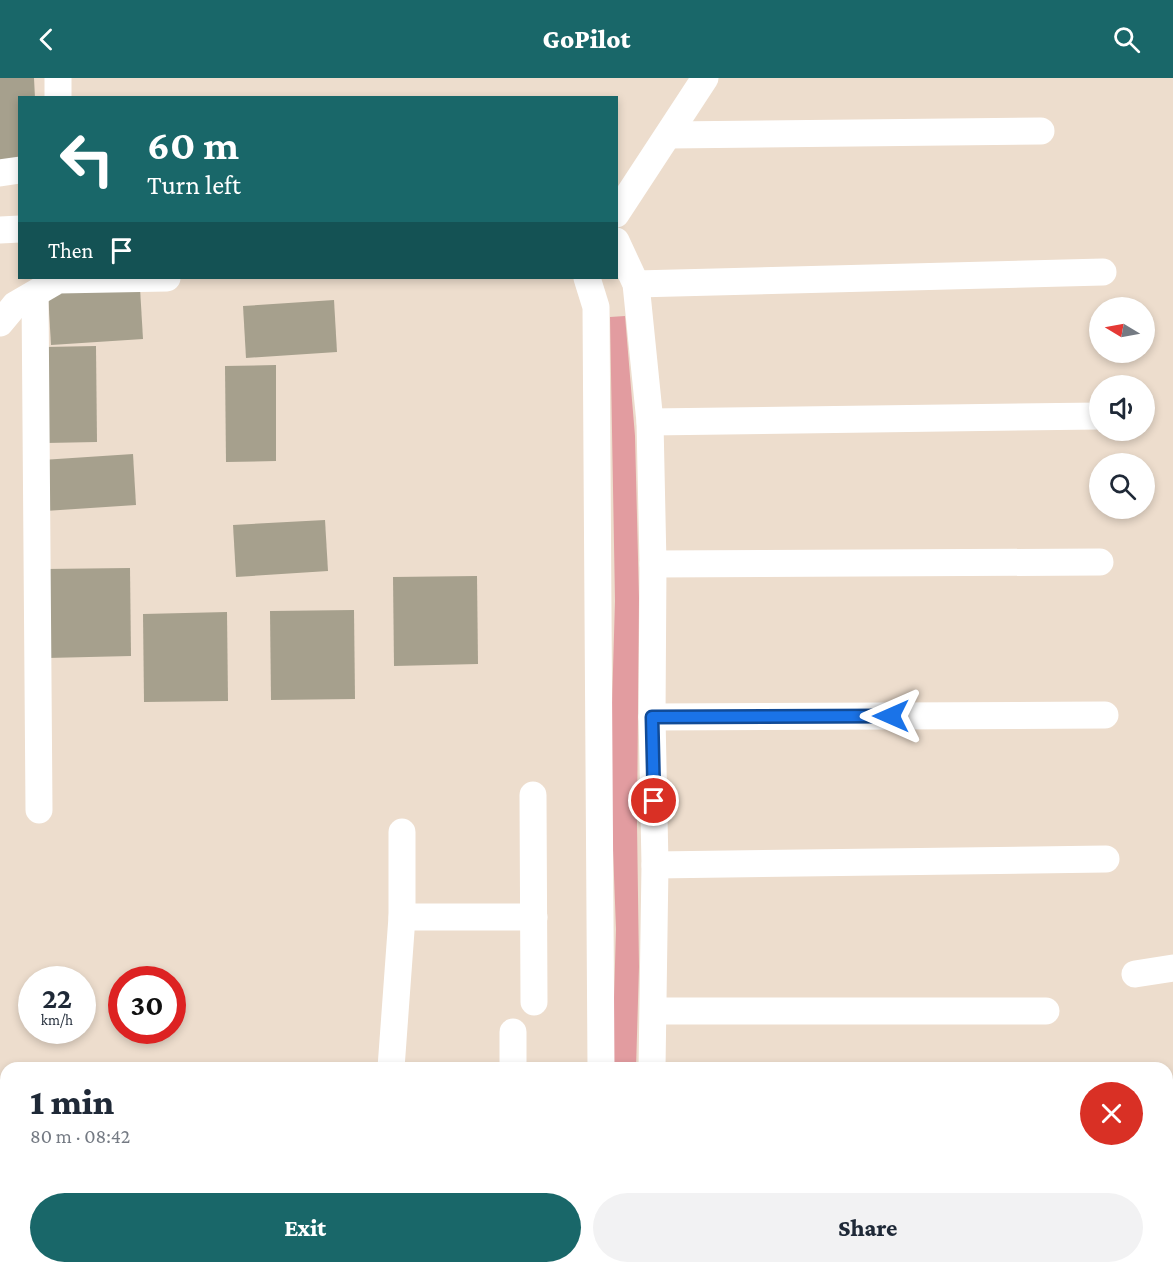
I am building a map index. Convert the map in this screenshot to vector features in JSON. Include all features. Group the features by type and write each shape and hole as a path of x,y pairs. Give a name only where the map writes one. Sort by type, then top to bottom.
{"street":[{"path":"58,78 58,96"},
{"path":"618,211 705,78"},
{"path":"669,135 1041,131"},
{"path":"0,172 18,170"},
{"path":"0,230 18,229"},
{"path":"618,245 636,284 650,422 655,865 652,1062"},
{"path":"636,284 1103,272"},
{"path":"39,810 12,305 58,280 112,279"},
{"path":"587,279 596,307 601,1062"},
{"path":"650,422 1089,416"},
{"path":"653,564 1100,562"},
{"path":"652,717 1105,715"},
{"path":"534,795 534,1002"},
{"path":"391,1062 402,917 402,832"},
{"path":"655,865 1106,859"},
{"path":"402,917 534,917"},
{"path":"1135,974 1173,968"},
{"path":"654,1011 1046,1011"},
{"path":"513,1032 513,1062"}],"shaded area":[{"path":"625,316 635,436 639,598 637,824 639,967 636,1062 612,1062 616,929 610,771 615,601 610,317"}],"building":[{"path":"0,78 34,78 35,96 18,96 18,161 0,162"},
{"path":"140,288 143,339 51,345 48,293"},
{"path":"334,300 337,352 246,358 243,306"},
{"path":"96,346 97,442 46,443 45,347"},
{"path":"276,365 276,461 226,462 225,366"},
{"path":"133,454 136,505 45,511 42,460"},
{"path":"325,520 328,571 236,577 233,525"},
{"path":"130,568 131,656 47,658 45,569"},
{"path":"477,576 478,664 394,666 393,577"},
{"path":"354,610 355,699 271,700 270,611"},
{"path":"227,612 228,701 144,702 143,614"}],"route":[{"path":"654,801 652,717 891,716"}]}
